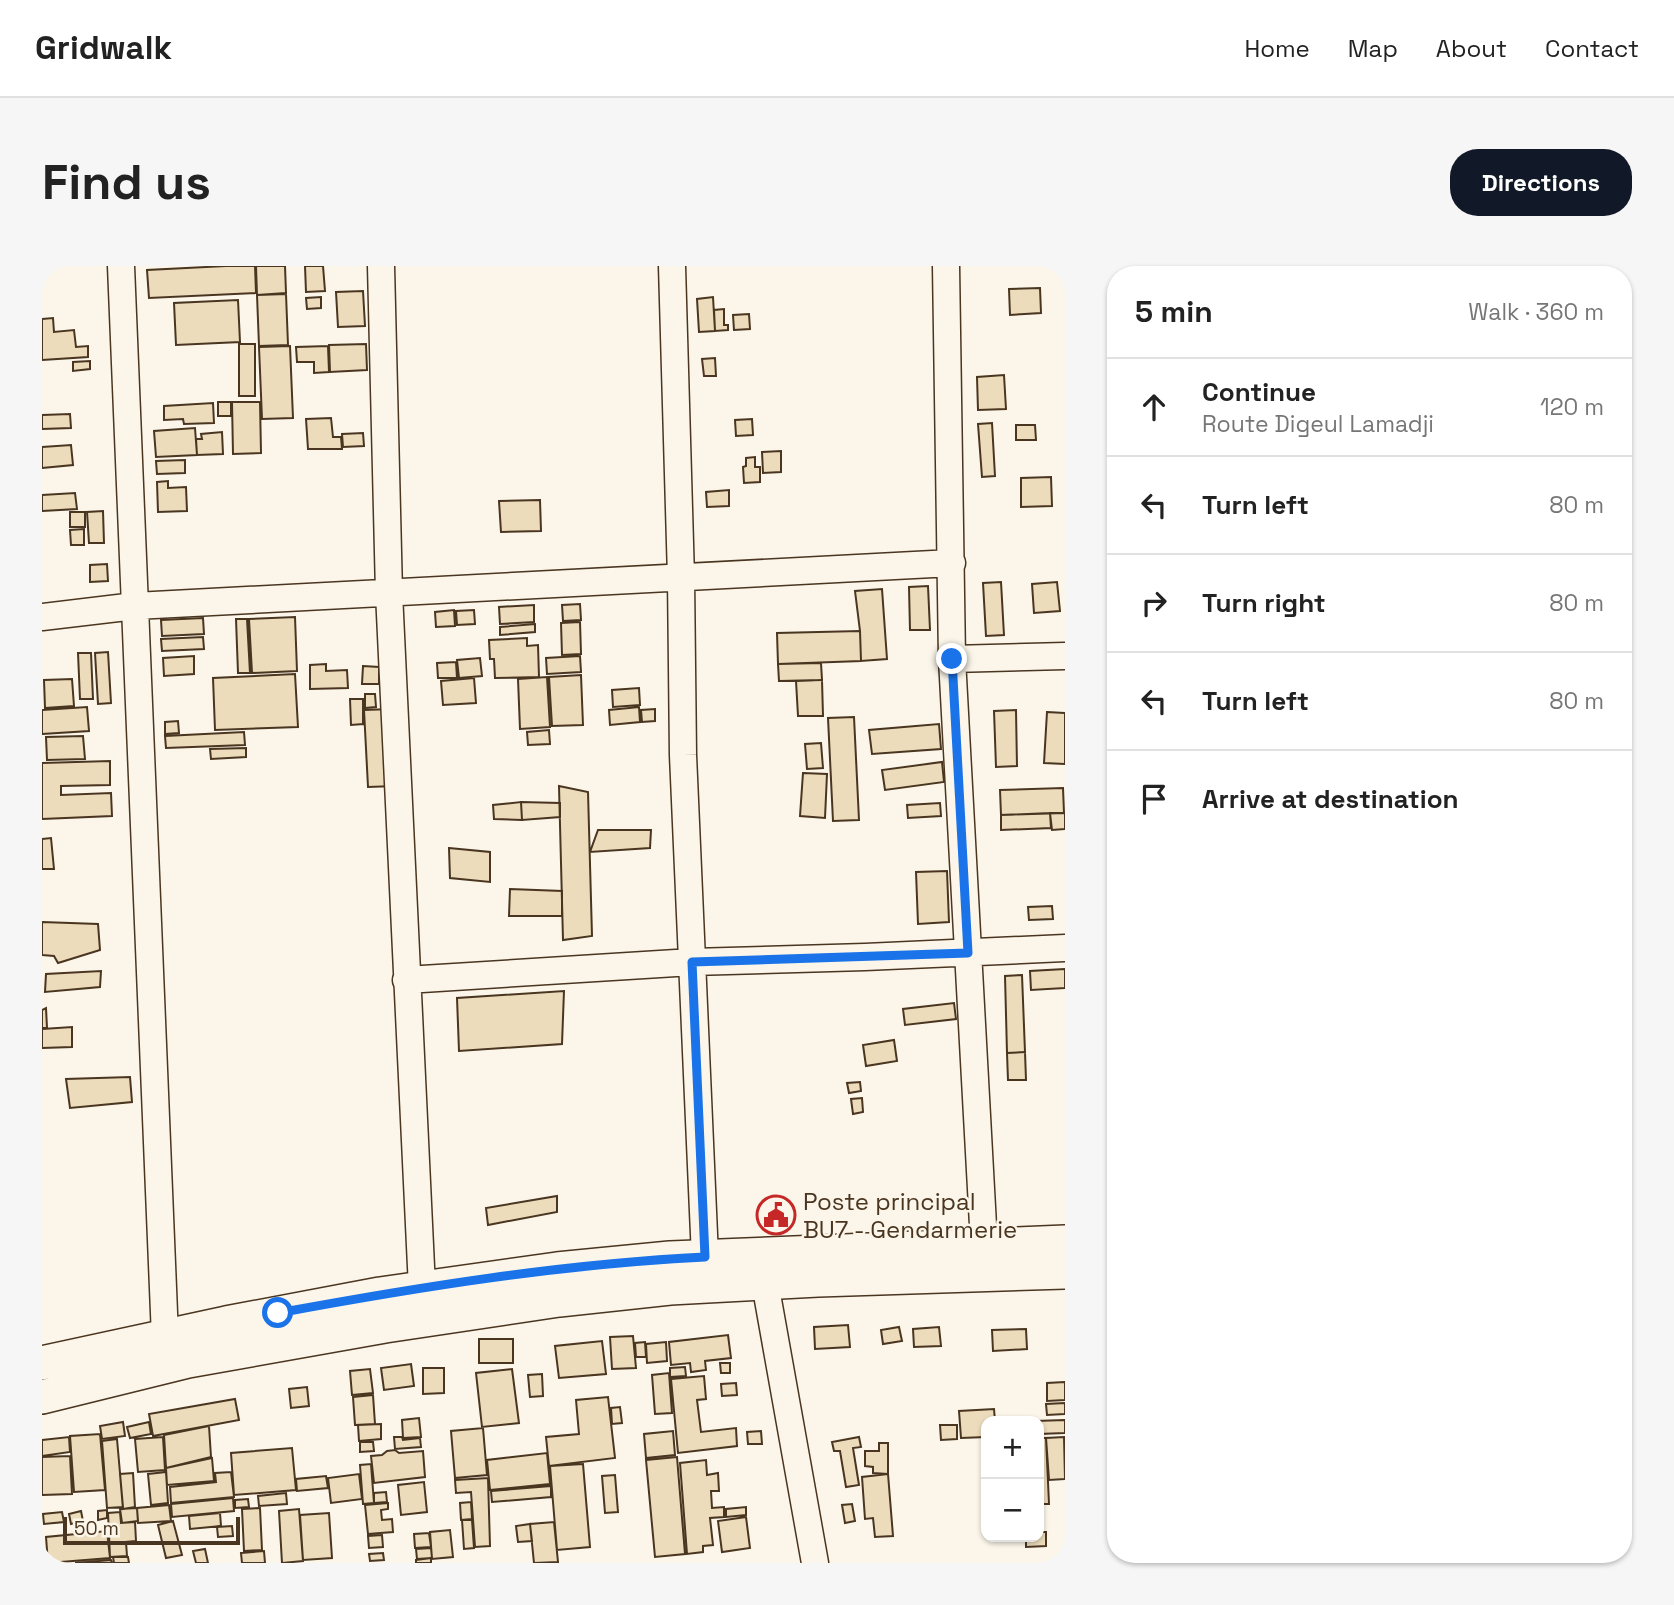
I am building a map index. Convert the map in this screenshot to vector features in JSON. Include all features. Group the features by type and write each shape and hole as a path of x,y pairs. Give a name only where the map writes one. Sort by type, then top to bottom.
{"main road":[{"path":"42,1397 188,1361 385,1326 587,1297 670,1288 818,1280 985,1260 1065,1242"},
{"path":"42,1363 291,1311 557,1269 705,1257 985,1260 1065,1272"}],"street":[{"path":"121,266 165,1336"},
{"path":"381,266 389,593 422,1289"},
{"path":"672,266 683,755 705,1257"},
{"path":"946,266 952,659 985,1260"},
{"path":"42,617 135,606 952,563"},
{"path":"952,659 1065,656"},
{"path":"407,980 692,962 1065,948"},
{"path":"765,1283 818,1563"}],"building":[{"path":"255,266 256,293 149,298 147,270"},
{"path":"256,266 285,266 286,293 257,295"},
{"path":"305,266 323,266 325,291 306,292"},
{"path":"1040,288 1041,313 1010,315 1009,289"},
{"path":"363,291 365,326 338,327 336,292"},
{"path":"286,294 288,345 259,346 257,295"},
{"path":"321,297 321,308 307,309 306,298"},
{"path":"713,297 715,331 699,332 697,299"},
{"path":"238,300 240,342 176,345 174,303"},
{"path":"724,309 724,325 728,325 728,330 715,331 714,310"},
{"path":"749,314 750,329 734,330 733,315"},
{"path":"53,318 54,332 74,330 76,347 88,346 88,357 42,360 42,319"},
{"path":"239,344 255,344 255,396 239,396"},
{"path":"366,344 367,370 330,372 329,345"},
{"path":"290,346 293,418 262,419 259,347"},
{"path":"328,346 329,372 314,373 314,362 297,362 296,347"},
{"path":"715,358 716,376 704,376 702,359"},
{"path":"90,361 90,369 73,371 73,362"},
{"path":"1004,375 1006,409 978,410 977,377"},
{"path":"218,402 231,402 231,416 218,416"},
{"path":"232,402 260,402 261,453 233,454"},
{"path":"213,403 214,423 184,424 183,419 164,420 164,406"},
{"path":"70,414 71,428 42,429 42,415"},
{"path":"331,418 333,437 341,437 342,449 308,449 306,419"},
{"path":"752,419 753,435 736,436 735,420"},
{"path":"992,423 995,476 982,477 978,424"},
{"path":"1016,425 1035,425 1036,440 1016,440"},
{"path":"195,428 197,455 156,457 154,431"},
{"path":"222,432 223,454 197,455 196,439 202,439 201,434"},
{"path":"363,433 364,446 343,447 342,434"},
{"path":"71,445 73,465 42,468 42,447"},
{"path":"781,451 781,472 763,473 762,452"},
{"path":"755,457 755,467 760,467 760,482 744,483 743,467 746,466 746,458"},
{"path":"185,460 185,473 157,474 156,461"},
{"path":"1051,477 1052,506 1021,507 1021,478"},
{"path":"168,481 168,488 186,487 187,511 158,512 157,482"},
{"path":"729,490 729,506 707,507 706,492"},
{"path":"75,493 77,509 42,511 42,495"},
{"path":"540,500 541,531 501,532 499,501"},
{"path":"103,511 104,543 89,543 87,512"},
{"path":"70,512 85,512 85,527 70,527"},
{"path":"84,529 84,545 71,545 70,530"},
{"path":"107,564 108,581 90,582 90,565"},
{"path":"1001,582 1004,635 986,636 983,583"},
{"path":"1057,582 1060,611 1034,613 1032,584"},
{"path":"928,586 930,630 910,630 909,587"},
{"path":"882,589 887,659 861,661 855,591"},
{"path":"580,604 581,620 563,621 562,605"},
{"path":"534,605 534,622 500,624 499,607"},
{"path":"454,610 455,626 436,627 435,612"},
{"path":"474,610 475,624 457,625 456,611"},
{"path":"295,617 297,671 252,673 249,619"},
{"path":"203,618 204,634 162,636 161,620"},
{"path":"236,619 247,619 250,673 238,673"},
{"path":"580,622 581,654 562,655 561,623"},
{"path":"535,624 535,632 500,635 500,627"},
{"path":"860,631 861,661 778,664 777,633"},
{"path":"203,637 204,649 162,651 161,639"},
{"path":"527,638 527,646 538,645 539,677 495,678 489,640"},
{"path":"108,652 111,703 98,704 95,653"},
{"path":"78,653 91,653 93,699 80,699"},
{"path":"194,656 194,674 164,676 163,658"},
{"path":"580,656 581,672 547,674 546,658"},
{"path":"480,658 482,676 459,678 457,660"},
{"path":"456,662 457,678 438,678 437,663"},
{"path":"821,663 822,680 779,681 778,664"},
{"path":"326,664 326,671 347,670 348,688 310,689 310,665"},
{"path":"363,666 379,667 379,684 362,684"},
{"path":"295,674 298,727 215,730 213,678"},
{"path":"581,675 583,725 552,726 549,677"},
{"path":"547,677 550,727 520,729 518,679"},
{"path":"474,678 476,703 443,705 441,681"},
{"path":"72,679 74,706 45,708 44,680"},
{"path":"822,680 823,716 798,716 796,681"},
{"path":"639,688 640,705 613,707 612,690"},
{"path":"365,694 375,694 376,707 365,708"},
{"path":"350,699 363,699 363,724 351,725"},
{"path":"87,707 89,731 42,734 42,710"},
{"path":"639,707 640,722 610,725 609,710"},
{"path":"392,709 395,786 368,787 364,710"},
{"path":"655,709 655,721 642,722 641,710"},
{"path":"1016,710 1017,766 996,767 994,711"},
{"path":"1047,712 1065,713 1065,764 1044,763"},
{"path":"854,717 859,820 833,821 828,718"},
{"path":"178,721 179,733 165,734 165,722"},
{"path":"939,724 941,749 872,754 869,730"},
{"path":"549,730 550,744 528,745 527,732"},
{"path":"244,732 245,745 166,748 165,736"},
{"path":"83,736 85,759 47,760 46,737"},
{"path":"821,743 823,768 807,769 805,744"},
{"path":"246,748 246,757 211,759 210,749"},
{"path":"110,761 110,785 61,786 61,795 111,793 112,816 42,819 42,763"},
{"path":"942,762 944,782 885,790 882,770"},
{"path":"803,773 827,774 825,818 800,816"},
{"path":"559,786 588,792 592,936 563,940"},
{"path":"1063,788 1064,813 1001,815 1000,790"},
{"path":"521,802 560,803 560,817 522,820"},
{"path":"521,802 522,820 494,819 493,805"},
{"path":"940,803 941,816 908,818 907,805"},
{"path":"1050,813 1051,828 1001,830 1001,815"},
{"path":"1050,813 1065,813 1065,829 1052,830"},
{"path":"598,830 651,830 650,848 590,852"},
{"path":"51,838 54,869 42,869 42,839"},
{"path":"449,848 490,852 490,882 450,878"},
{"path":"947,871 949,922 918,924 916,872"},
{"path":"510,889 562,891 562,916 509,916"},
{"path":"1052,906 1053,919 1029,920 1028,907"},
{"path":"42,922 98,924 100,950 58,963 54,956 42,955"},
{"path":"1065,969 1065,988 1031,990 1030,971"},
{"path":"101,971 100,987 45,992 46,974"},
{"path":"1022,975 1025,1052 1007,1053 1005,976"},
{"path":"564,991 562,1044 459,1051 457,998"},
{"path":"954,1003 956,1019 905,1025 903,1009"},
{"path":"46,1008 47,1028 42,1028 42,1010"},
{"path":"72,1027 72,1047 42,1048 42,1029"},
{"path":"894,1040 897,1061 866,1066 863,1045"},
{"path":"1025,1052 1026,1080 1008,1080 1007,1053"},
{"path":"130,1077 132,1102 70,1108 66,1079"},
{"path":"860,1082 861,1091 849,1093 847,1083"},
{"path":"862,1098 863,1112 853,1114 851,1099"},
{"path":"557,1196 557,1212 488,1225 486,1208"},
{"path":"848,1325 850,1347 815,1349 814,1327"},
{"path":"899,1327 902,1341 883,1344 881,1330"},
{"path":"939,1327 941,1346 914,1347 913,1329"},
{"path":"1026,1329 1027,1349 993,1351 992,1330"},
{"path":"728,1335 731,1358 705,1361 706,1370 691,1372 690,1363 671,1365 669,1342"},
{"path":"633,1336 636,1368 612,1369 610,1337"},
{"path":"479,1339 513,1339 513,1363 479,1363"},
{"path":"602,1341 606,1374 559,1378 555,1346"},
{"path":"645,1342 646,1357 636,1357 635,1343"},
{"path":"666,1342 667,1361 647,1363 646,1344"},
{"path":"720,1363 730,1363 730,1373 721,1373"},
{"path":"411,1364 414,1386 384,1390 381,1368"},
{"path":"685,1367 686,1376 670,1377 670,1368"},
{"path":"423,1368 444,1368 444,1393 423,1394"},
{"path":"370,1369 373,1393 352,1395 350,1371"},
{"path":"512,1369 519,1423 482,1427 476,1373"},
{"path":"669,1373 672,1413 655,1414 652,1375"},
{"path":"542,1374 543,1396 530,1397 528,1375"},
{"path":"704,1376 706,1399 697,1400 701,1432 736,1428 737,1446 678,1453 671,1379"},
{"path":"1065,1382 1065,1400 1047,1401 1047,1383"},
{"path":"736,1383 737,1395 722,1396 721,1384"},
{"path":"307,1387 309,1406 291,1408 289,1389"},
{"path":"373,1395 375,1424 355,1425 353,1397"},
{"path":"608,1397 615,1458 549,1466 546,1437 579,1434 576,1400"},
{"path":"235,1399 239,1420 153,1436 149,1414"},
{"path":"1065,1403 1065,1414 1047,1415 1046,1404"},
{"path":"620,1407 622,1423 612,1424 611,1408"},
{"path":"994,1409 995,1416 981,1416 981,1437 961,1438 959,1411"},
{"path":"419,1418 421,1437 403,1438 402,1420"},
{"path":"1065,1420 1065,1433 1044,1434 1044,1421"},
{"path":"123,1422 125,1436 102,1439 100,1426"},
{"path":"149,1422 151,1434 130,1438 127,1427"},
{"path":"381,1424 381,1439 359,1441 358,1425"},
{"path":"940,1425 957,1425 957,1439 941,1440"},
{"path":"209,1426 211,1457 166,1468 164,1435"},
{"path":"483,1428 487,1475 455,1478 451,1431"},
{"path":"673,1431 675,1455 646,1458 644,1434"},
{"path":"761,1431 762,1444 748,1444 747,1432"},
{"path":"100,1434 105,1490 74,1492 70,1436"},
{"path":"69,1437 70,1452 42,1456 42,1440"},
{"path":"163,1437 165,1470 138,1472 135,1439"},
{"path":"394,1437 402,1437 403,1440 420,1438 421,1447 395,1449"},
{"path":"859,1437 861,1447 853,1448 859,1485 846,1487 840,1451 834,1451 832,1442"},
{"path":"1064,1437 1065,1479 1049,1480 1046,1438"},
{"path":"1044,1438 1046,1438 1049,1504 1044,1504"},
{"path":"117,1439 123,1507 107,1508 102,1441"},
{"path":"360,1442 373,1442 374,1451 360,1452"},
{"path":"879,1443 888,1443 888,1474 873,1473 873,1467 865,1466 865,1451 879,1451"},
{"path":"292,1448 296,1490 234,1495 231,1453"},
{"path":"395,1450 399,1453 423,1451 425,1477 374,1483 371,1456"},
{"path":"547,1453 550,1484 490,1490 487,1460"},
{"path":"70,1456 72,1494 42,1495 42,1457"},
{"path":"677,1457 685,1554 655,1557 646,1460"},
{"path":"212,1458 214,1481 167,1485 166,1468"},
{"path":"706,1460 707,1475 718,1473 719,1491 711,1491 712,1508 724,1507 724,1517 710,1518 713,1545 703,1546 703,1552 687,1554 680,1463"},
{"path":"371,1464 374,1503 363,1504 360,1465"},
{"path":"583,1464 590,1547 557,1550 550,1466"},
{"path":"166,1472 168,1503 151,1505 148,1474"},
{"path":"231,1472 234,1497 171,1503 170,1487 216,1482 215,1473"},
{"path":"133,1473 135,1507 123,1509 120,1474"},
{"path":"359,1474 362,1499 331,1503 328,1478"},
{"path":"888,1474 893,1536 875,1537 873,1518 865,1519 862,1477"},
{"path":"615,1475 618,1512 605,1513 602,1476"},
{"path":"326,1476 328,1488 297,1491 296,1479"},
{"path":"488,1478 490,1546 475,1547 471,1492 456,1493 455,1480"},
{"path":"424,1482 427,1512 401,1515 398,1485"},
{"path":"551,1486 551,1497 492,1502 491,1491"},
{"path":"386,1492 387,1502 374,1503 374,1493"},
{"path":"286,1493 287,1504 259,1506 258,1496"},
{"path":"233,1498 234,1511 172,1517 171,1504"},
{"path":"248,1499 249,1507 235,1508 235,1500"},
{"path":"471,1502 472,1519 461,1520 460,1503"},
{"path":"388,1503 388,1509 381,1510 382,1520 392,1519 393,1532 368,1534 365,1505"},
{"path":"852,1504 855,1521 845,1523 842,1505"},
{"path":"169,1505 171,1521 138,1523 137,1508"},
{"path":"746,1507 746,1515 726,1517 726,1509"},
{"path":"137,1508 138,1521 122,1523 120,1509"},
{"path":"260,1508 262,1550 244,1551 242,1509"},
{"path":"299,1509 303,1561 282,1563 279,1511"},
{"path":"107,1510 107,1518 98,1520 98,1511"},
{"path":"81,1511 83,1521 71,1524 69,1514"},
{"path":"62,1512 64,1522 44,1524 43,1514"},
{"path":"120,1512 121,1523 135,1522 136,1541 126,1542 127,1556 110,1557 108,1513"},
{"path":"220,1513 221,1526 190,1529 189,1516"},
{"path":"329,1513 332,1558 303,1560 300,1515"},
{"path":"746,1517 750,1548 722,1552 718,1521"},
{"path":"462,1520 472,1520 474,1548 464,1549"},
{"path":"173,1521 182,1555 166,1558 158,1525"},
{"path":"554,1522 558,1562 534,1563 530,1524"},
{"path":"530,1524 532,1541 518,1542 516,1526"},
{"path":"232,1526 233,1536 218,1537 217,1527"},
{"path":"450,1530 453,1557 432,1559 430,1532"},
{"path":"107,1531 110,1558 48,1563 46,1537"},
{"path":"1046,1532 1046,1546 1026,1547 1026,1542 1044,1542"},
{"path":"429,1533 431,1547 415,1548 414,1534"},
{"path":"382,1535 383,1547 369,1548 368,1536"},
{"path":"431,1548 432,1558 417,1559 416,1549"},
{"path":"205,1549 208,1563 196,1563 193,1551"},
{"path":"264,1551 265,1563 242,1563 241,1553"},
{"path":"383,1553 384,1560 370,1561 369,1554"},
{"path":"113,1557 128,1557 129,1563 114,1563"},
{"path":"431,1558 431,1563 416,1563 416,1560"},
{"path":"111,1560 112,1563 75,1563"}],"place":[{"name":"Poste principal BU7 - Gendarmerie","path":"776,1215"}],"route":[{"path":"278,1313 380,1294 557,1269 705,1257 692,962 968,953 952,659"}]}
